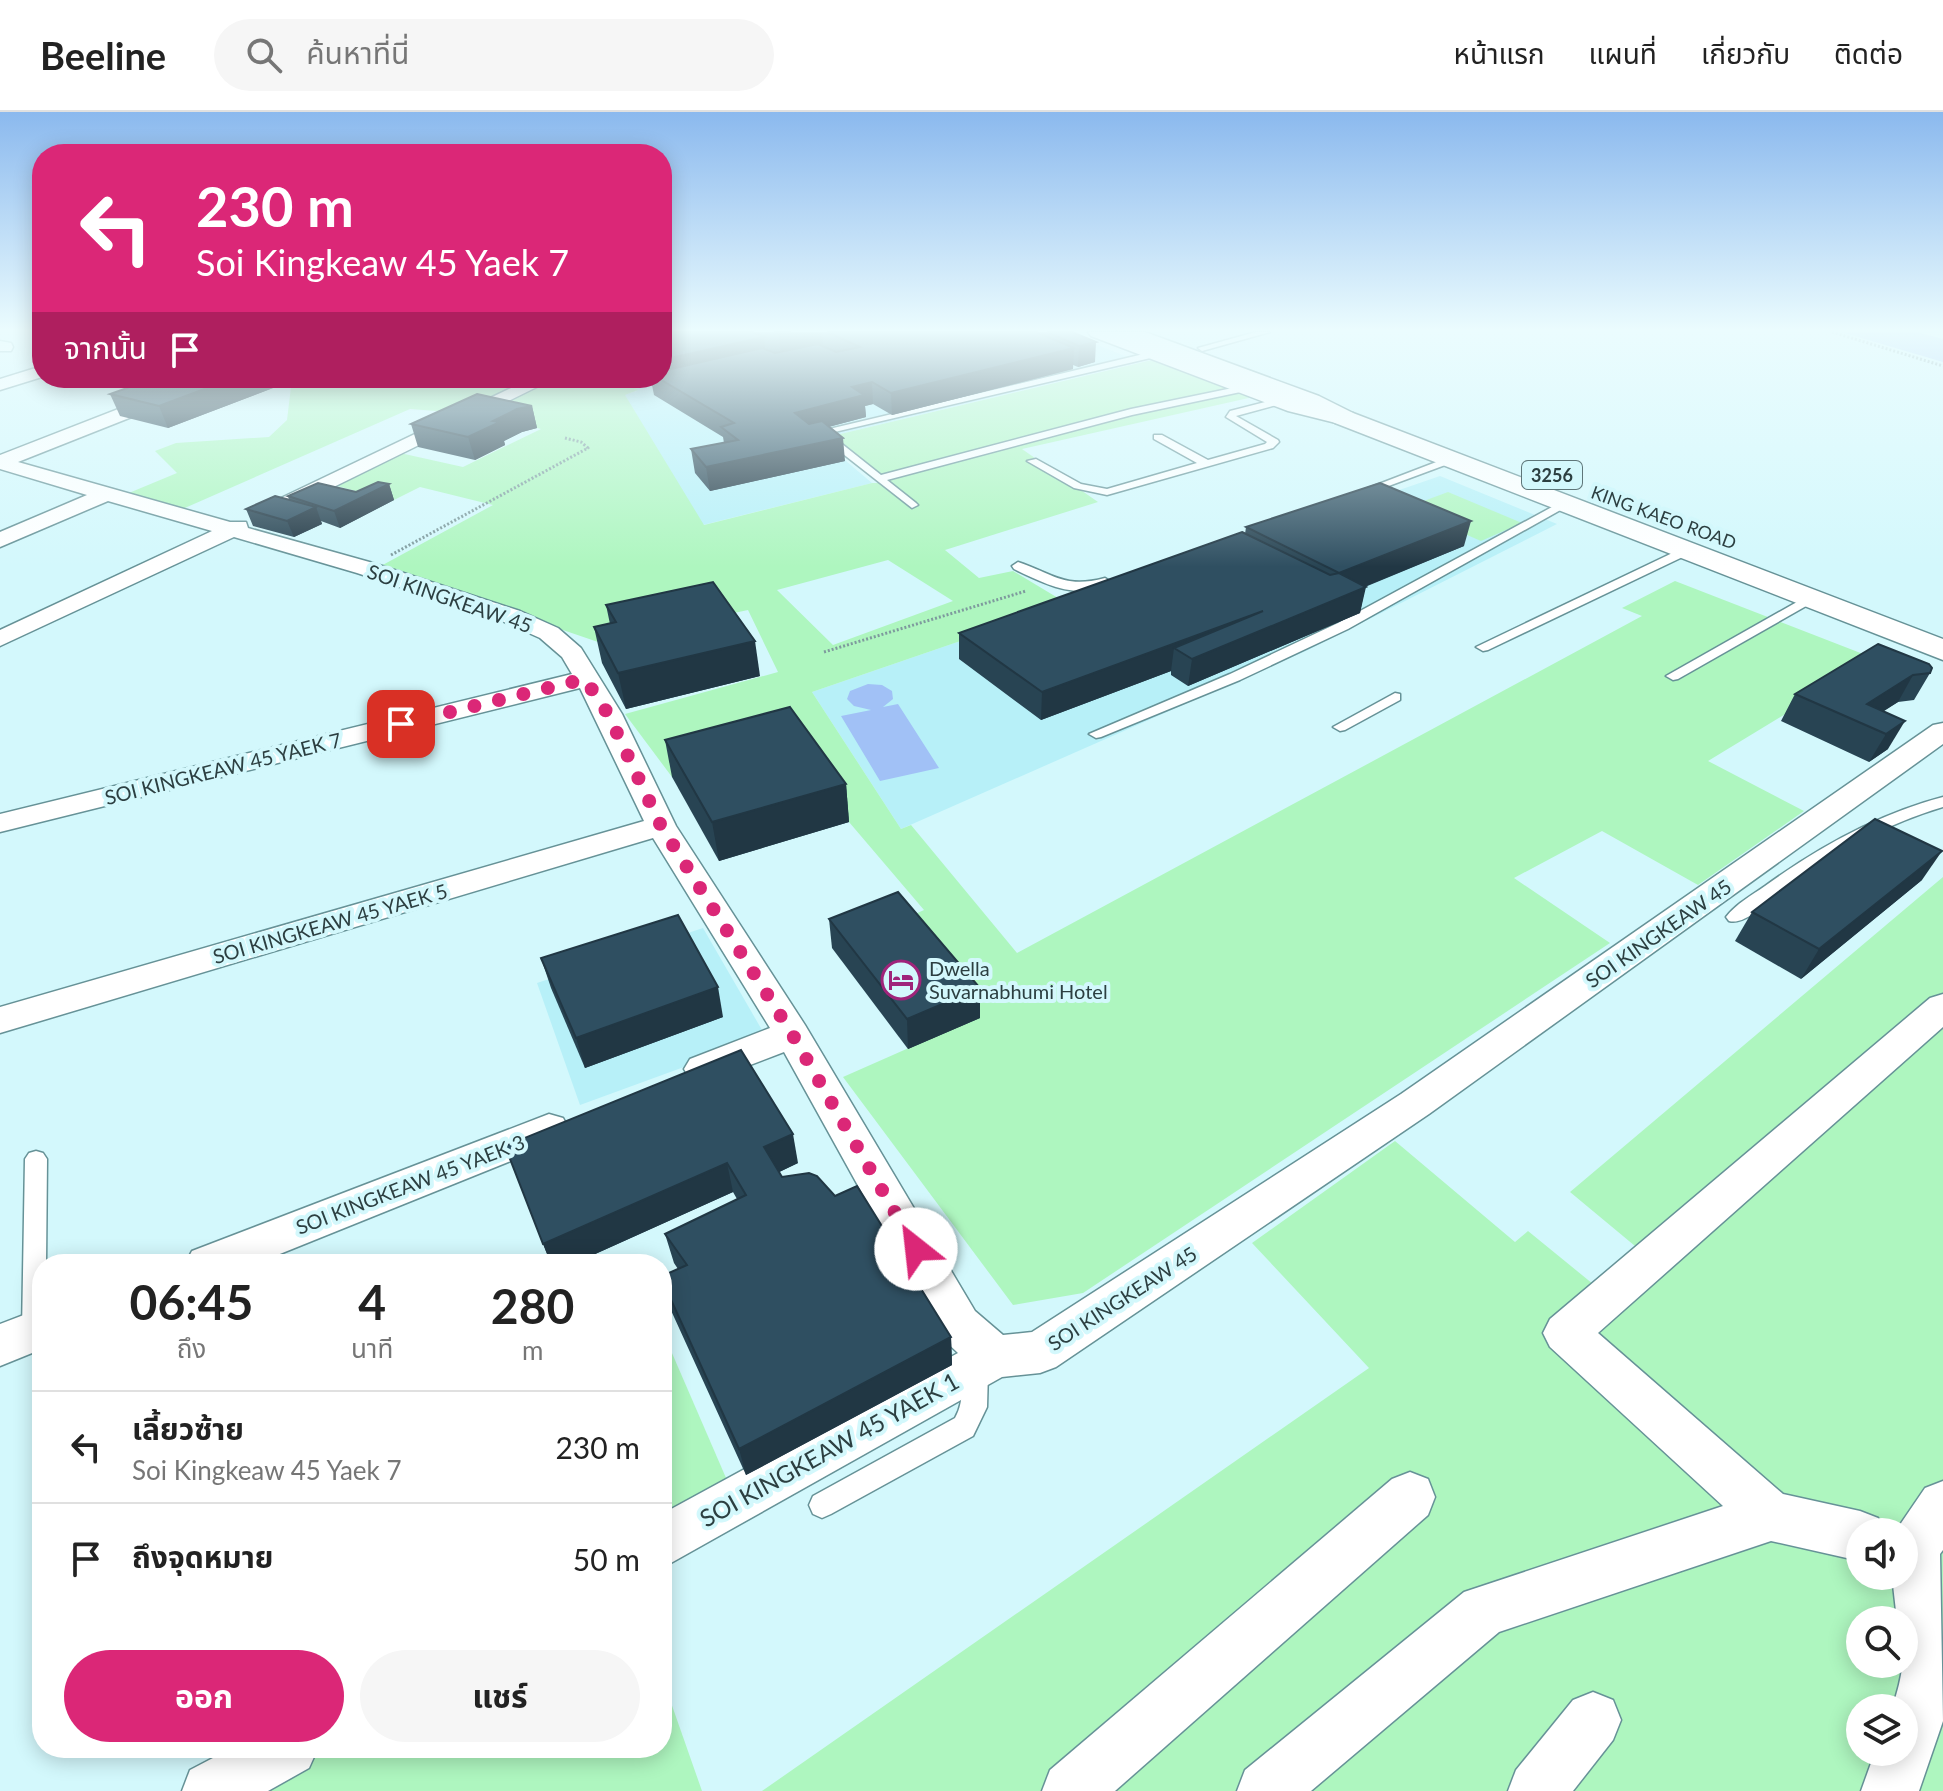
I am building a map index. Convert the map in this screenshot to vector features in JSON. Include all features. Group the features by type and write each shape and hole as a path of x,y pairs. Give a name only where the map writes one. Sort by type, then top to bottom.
{"main road":[{"name":"KING KAEO ROAD","path":"1316,410 1452,459 1943,650"},
{"name":"KING KAEO ROAD","path":"1329,410 1344,418"},
{"name":"KING KAEO ROAD","path":"1373,410 1752,549"}],"street":[{"path":"0,463 132,410"},
{"path":"0,639 483,410"},
{"name":"SOI KINGKEAW 45","path":"0,463 365,568 511,616 549,633 572,653 608,714 661,826 792,1034 959,1325 986,1363 1040,1352 1763,876 1943,731"},
{"path":"0,540 104,495"},
{"name":"SOI KINGKEAW 45 YAEK 7","path":"0,823 585,679"},
{"name":"SOI KINGKEAW 45 YAEK 5","path":"0,1020 661,826"},
{"path":"1846,1533 1771,1516 1566,1333 1943,1007"},
{"path":"675,1080 792,1034"},
{"name":"SOI KINGKEAW 45 YAEK 3","path":"232,1254 587,1114"},
{"name":"SOI KINGKEAW 45 YAEK 1","path":"672,1536 986,1363"},
{"path":"1071,1791 1410,1497"},
{"path":"1266,1791 1483,1611 1771,1516"},
{"path":"1890,1791 1931,1676 1920,1533"},
{"path":"1537,1791 1593,1720"},
{"path":"223,1773 263,1758"}],"lane":[{"path":"802,437 903,410"},
{"path":"880,478 1139,410"},
{"path":"1032,461 1095,492 1207,464 1274,442 1231,417 1233,413 1244,410"},
{"path":"1158,437 1207,464"},
{"path":"838,446 912,505"},
{"path":"1347,498 1452,459"},
{"path":"1096,734 1235,677 1343,626 1567,503"},
{"path":"1483,647 1687,550"},
{"path":"1018,566 1062,587 1083,589 1113,579"},
{"path":"1673,676 1811,598"},
{"path":"1340,727 1395,697"},
{"path":"1735,917 1763,876 1906,811 1943,802"},
{"path":"25,1335 36,1159"},
{"path":"822,1505 964,1427 975,1407 986,1363"}],"path":[{"path":"365,568 588,448 581,442 565,438"},
{"path":"824,652 1052,583"}],"shaded area":[{"path":"633,410 939,410 820,439 872,483 703,525"},
{"path":"1440,476 1557,524 1308,650 901,829 812,692"},
{"path":"868,684 882,685 892,691 893,699 883,707 898,704 939,768 880,781 841,716 871,710 854,706 847,699 850,691"},
{"path":"703,928 766,1037 580,1105 537,983"}],"green space":[{"path":"288,410 407,410 178,511 124,495 177,473 155,451 176,443 269,437 287,420"},
{"path":"428,410 634,410 704,525 872,483 886,483 832,436 940,410 1194,410 1022,449 1098,502 945,550 979,578 1013,571 1068,604 812,692 901,829 911,825 1017,953 1642,616 1622,608 1675,581 1876,659 1708,761 1804,811 1698,885 1602,831 1514,878 1610,943 1083,1293 1013,1305 843,1077 979,1017 900,921 924,910 849,822 794,744 672,777 625,714 778,672 748,610 598,642 379,567 493,505 420,487 392,501 330,484 400,453 463,467 541,429 489,415","holes":["888,560 953,601 833,645 777,590"]},
{"path":"1448,492 1522,523 1481,541 1405,508"},
{"path":"1943,877 1943,1791 762,1791 1369,1368 1252,1243 1395,1141 1515,1242 1528,1231 1593,1284 1635,1246 1570,1192"},
{"path":"672,1353 736,1501 672,1536"},
{"path":"672,1706 702,1791 212,1791 271,1758 672,1758"}],"building":[{"path":"441,410 514,410 493,421 500,422 468,437 411,424"},
{"path":"713,410 805,410 795,413 809,424 822,421 843,438 706,467 691,449 738,440 721,427 734,423"},
{"path":"378,482 389,484 334,511 288,496 318,483 356,492"},
{"path":"1380,483 1471,521 1339,573 1246,527"},
{"path":"275,496 316,507 287,521 246,509"},
{"path":"1242,532 1330,575 1339,573 1366,587 1192,659 1174,648 1263,611 1042,692 959,633"},
{"path":"713,582 755,641 618,673 594,627 616,622 606,605"},
{"path":"1878,644 1929,664 1932,668 1930,673 1913,675 1867,704 1905,721 1886,734 1795,694"},
{"path":"790,707 846,784 712,822 665,740"},
{"path":"1875,819 1942,851 1819,949 1752,912"},
{"path":"898,892 980,988 907,1019 829,919"},
{"path":"678,915 718,987 576,1038 541,958"},
{"path":"741,1050 793,1134 764,1147 782,1177 809,1173 817,1176 835,1196 857,1186 951,1337 739,1449 672,1302 672,1272 687,1265 665,1234 746,1195 727,1163 543,1244 505,1146"}],"place":[{"name":"Dwella Suvarnabhumi Hotel","path":"901,980"}],"route":[{"path":"401,724 585,679 608,714 661,826 830,1097 916,1249"}]}
